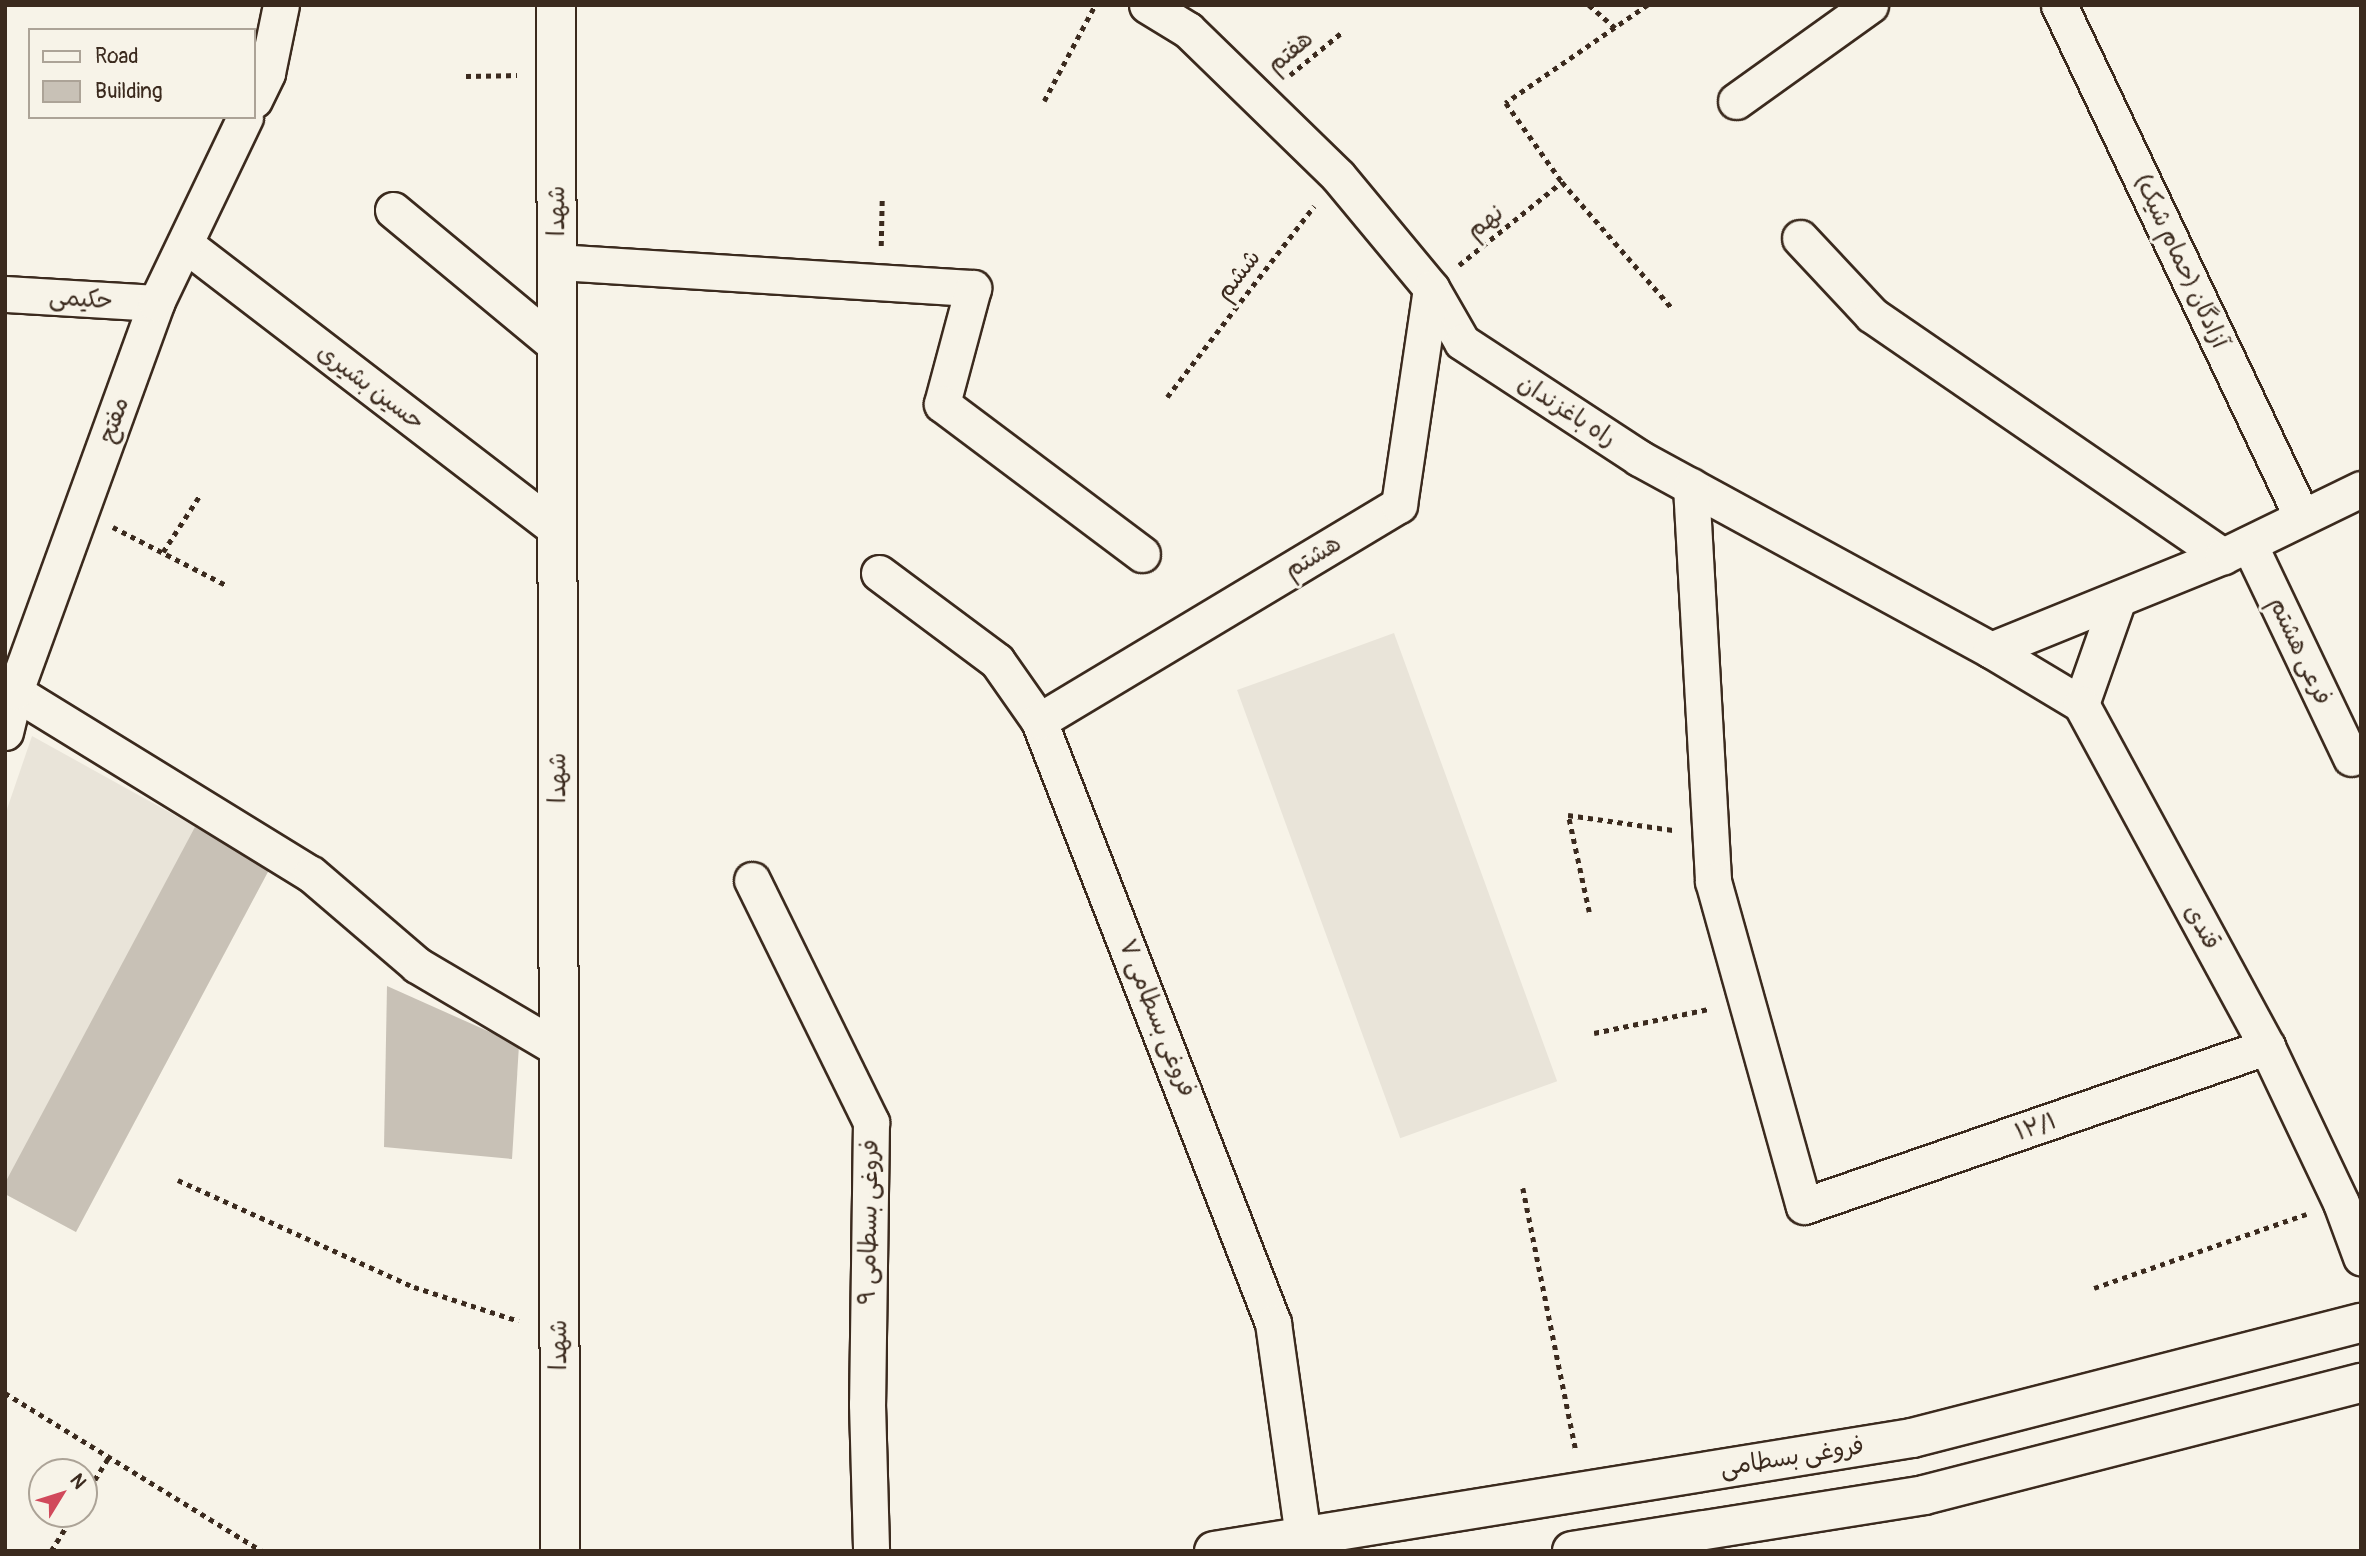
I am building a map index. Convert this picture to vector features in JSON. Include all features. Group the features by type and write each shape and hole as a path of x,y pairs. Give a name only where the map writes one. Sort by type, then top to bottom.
{"main road":[{"name":"شهدا","path":"556,5 560,1551"},
{"name":"فروغی بسطامی","path":"1214,1551 1913,1438 2361,1323"},
{"path":"1572,1551 1924,1494 2361,1383"}],"street":[{"path":"256,96 267,73 281,5"},
{"name":"راه باغزندان","path":"1147,5 1188,30 1262,98 1338,176 1431,288 1462,342 1639,458 1991,650 2081,704"},
{"path":"1736,101 1870,5"},
{"name":"آزادگان (حمام شیک)","path":"2059,5 2302,517"},
{"name":"مفتح","path":"5,732 10,689 81,510 156,303 244,119"},
{"path":"393,210 557,346"},
{"path":"1800,238 1872,315 2236,550"},
{"name":"حسین بشیری","path":"184,244 557,529"},
{"path":"557,262 973,288 942,404 1142,554"},
{"name":"هشتم","path":"1039,721 1399,505 1431,288"},
{"name":"حکیمی","path":"5,294 156,303"},
{"path":"1691,486 1713,881 1746,1001"},
{"path":"1991,650 2236,550 2361,489"},
{"name":"فرعی هشتم","path":"2236,550 2351,758"},
{"name":"فروغی بسطامی ۷","path":"879,573 997,661 1039,721 1273,1323 1303,1536"},
{"path":"2081,704 2118,598"},
{"path":"10,689 311,874 417,965 559,1049"},
{"name":"قندی","path":"2081,704 2267,1047 2341,1202 2361,1257"},
{"name":"فروغی بسطامی ۹","path":"752,880 871,1122 867,1404 871,1551"},
{"name":"۱۲/۱","path":"1746,1001 1804,1206 2267,1047"}],"path":[{"path":"1044,101 1095,5"},
{"path":"1589,5 1615,28"},
{"path":"1648,5 1506,103 1562,183 1672,308"},
{"name":"هفتم","path":"1262,98 1341,33"},
{"path":"466,76 557,74"},
{"name":"ششم","path":"1167,397 1338,176"},
{"name":"نهم","path":"1431,288 1562,183"},
{"path":"880,282 882,198"},
{"path":"163,552 201,495"},
{"path":"81,510 226,585"},
{"path":"1589,912 1568,815 1710,835"},
{"path":"1594,1033 1746,1001"},
{"path":"178,1180 414,1287 559,1334"},
{"path":"1523,1188 1584,1490"},
{"path":"2094,1288 2341,1202"},
{"path":"5,1393 110,1455 262,1551"},
{"path":"98,1474 110,1455"},
{"path":"51,1551 65,1528"}],"shaded area":[{"path":"1394,633 1557,1081 1400,1138 1237,690"},
{"path":"32,736 270,868 76,1232 5,1194 5,815"}],"building":[{"path":"195,827 270,868 76,1232 5,1194 5,1183"},
{"path":"387,986 519,1045 512,1159 384,1147"}]}
